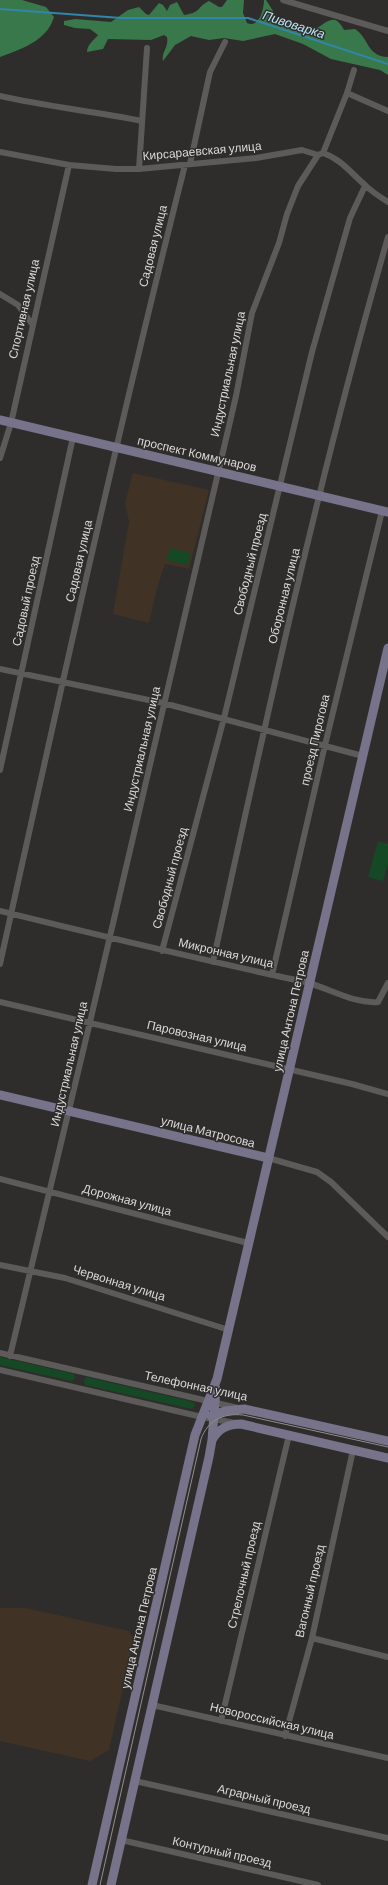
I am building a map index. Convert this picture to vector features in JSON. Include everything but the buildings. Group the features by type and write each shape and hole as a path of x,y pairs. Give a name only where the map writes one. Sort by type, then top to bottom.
{"street":[{"path":"283,0 388,31"},
{"name":"Садовая улица","path":"0,964 116,447 210,72 225,42"},
{"path":"139,168 147,48"},
{"name":"Индустриальная улица","path":"10,1356 90,1022 237,390 252,313 279,243 287,214 298,186 320,154 347,93 354,70"},
{"path":"347,93 388,111"},
{"path":"0,96 26,102 109,114 142,121"},
{"name":"Кирсараевская улица","path":"0,152 69,165 116,169 256,158 302,150 332,155 348,167 366,186 388,202"},
{"name":"Спортивная улица","path":"0,458 11,423 32,324 69,165"},
{"name":"Свободный проезд","path":"162,950 224,718 316,337 350,218 366,186"},
{"name":"Оборонная улица","path":"213,962 264,729 320,495 388,237"},
{"path":"0,294 18,304 32,324"},
{"name":"проспект Коммунаров","path":"0,420 385,511"},
{"name":"Садовый проезд","path":"0,770 73,437"},
{"name":"проезд Пирогова","path":"272,975 325,745 385,511"},
{"name":"улица Антона Петрова","path":"111,1885 212,1440 210,1417 217,1379 388,648"},
{"path":"0,669 163,703 363,756"},
{"name":"Микронная улица","path":"0,911 213,962 310,983 367,1003 378,1002 388,983"},
{"name":"Паровозная улица","path":"0,1002 289,1069 388,1094"},
{"name":"улица Матросова","path":"0,1095 268,1158 317,1172 331,1182 388,1237"},
{"name":"Дорожная улица","path":"0,1179 248,1243"},
{"name":"Червонная улица","path":"0,1265 65,1278 229,1330"},
{"name":"Телефонная улица","path":"0,1353 388,1441"},
{"path":"0,1370 388,1458"},
{"name":"улица Антона Петрова","path":"92,1885 195,1435 210,1417 212,1402"},
{"path":"210,1417 230,1410 244,1409"},
{"path":"212,1440 218,1432 225,1427 241,1424"},
{"name":"Стрелочный проезд","path":"221,1721 289,1435"},
{"name":"Вагонный проезд","path":"285,1736 312,1638 353,1450"},
{"path":"312,1638 388,1657"},
{"name":"Новороссийская улица","path":"152,1705 388,1758"},
{"name":"Аграрный проезд","path":"135,1781 388,1838"},
{"name":"Контурный проезд","path":"121,1840 318,1885"}],"shaded area":[{"path":"133,473 209,490 189,569 165,564 157,588 149,623 113,614 129,522 125,503"},
{"path":"0,1608 25,1608 129,1631 134,1639 109,1750 90,1761 0,1741"}],"green space":[{"path":"0,0 22,0 46,7 54,17 46,32 39,38 24,47 0,57"},
{"path":"227,0 244,0 243,13 247,23 251,24 258,21 263,8 264,0 266,0 280,22 317,28 328,21 335,20 344,30 355,29 360,33 376,54 388,57 388,75 380,70 331,59 303,44 275,34 243,41 224,38 209,40 191,36 175,45 163,61 167,41 167,37 164,35 151,40 108,39 103,49 87,52 89,45 98,35 90,29 75,28 64,25 64,21 75,19 111,22 128,10 139,7 149,15 159,3 163,5 167,11 170,5 177,2 184,15 194,13 209,1 219,7 222,7"},
{"path":"170,548 191,553 188,565 167,560"},
{"path":"378,841 388,844 388,863 383,881 368,877"},
{"path":"0,1357 74,1374 75,1378 72,1381 0,1365"},
{"path":"86,1377 193,1402 195,1406 192,1409 85,1385 84,1380"}],"waterway":[{"name":"Пивоварка","path":"0,9 121,18 248,18 388,64"}],"tram line":[{"path":"100,1885 201,1439 204,1432 217,1419 229,1415 243,1415 388,1447"}]}
